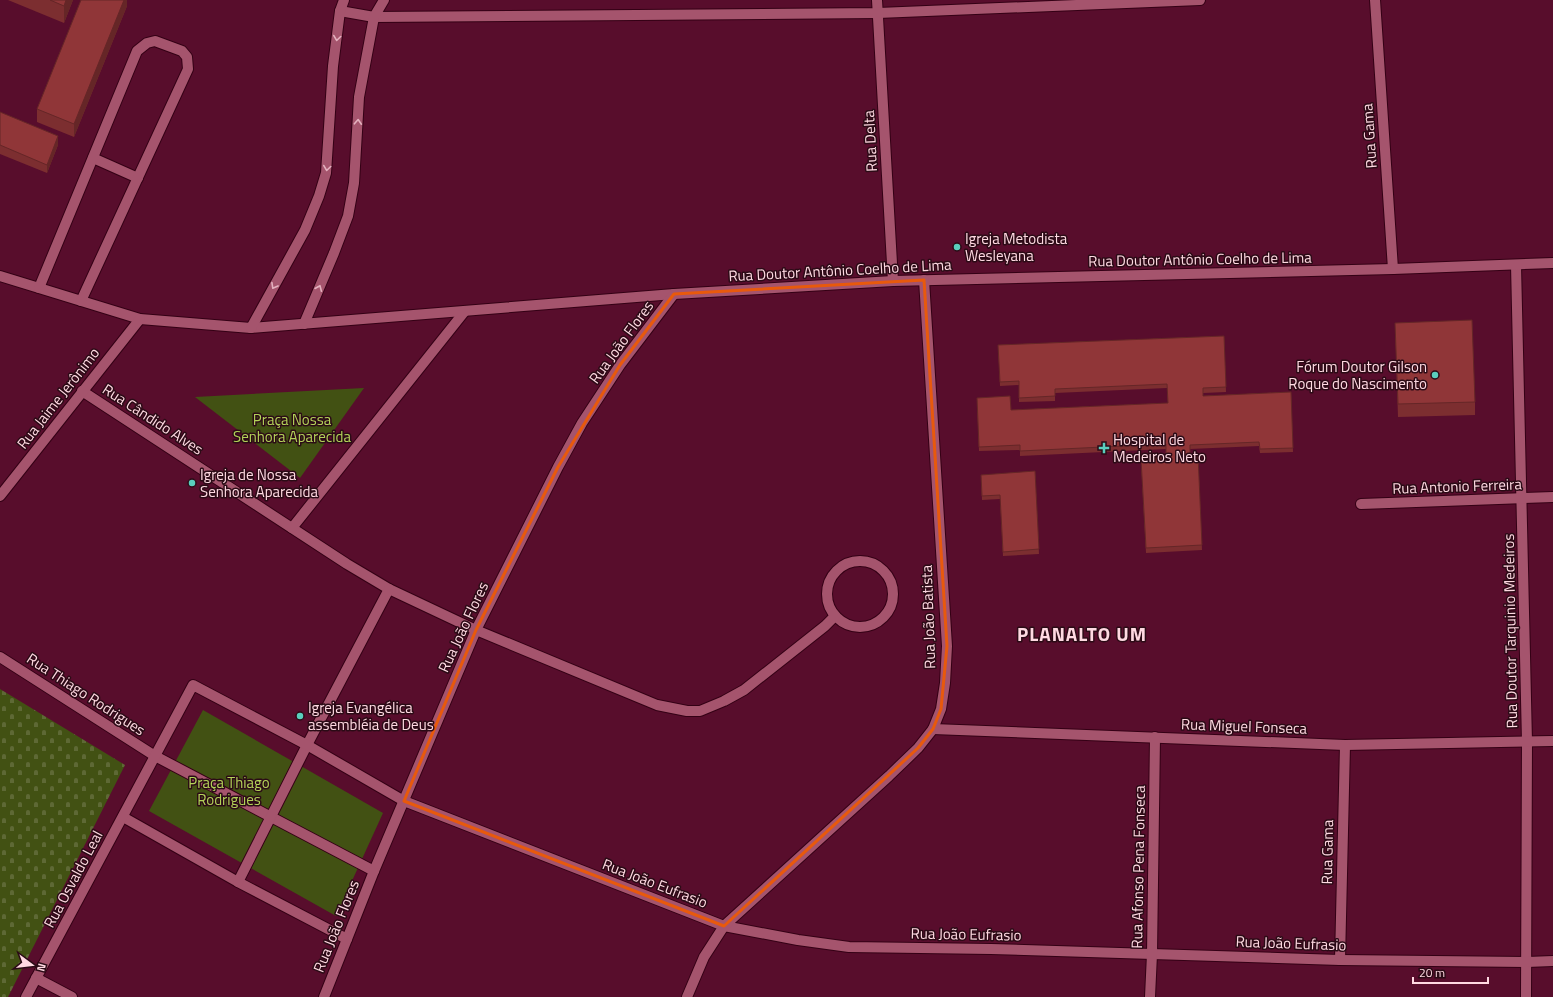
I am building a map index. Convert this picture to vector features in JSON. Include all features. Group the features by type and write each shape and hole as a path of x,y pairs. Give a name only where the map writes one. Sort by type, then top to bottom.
{"street":[{"path":"251,328 305,230 319,196 326,173 333,66 340,11 344,0"},
{"path":"304,324 348,216 354,183 359,96 374,17 384,0"},
{"name":"Rua Delta","path":"877,0 893,281"},
{"path":"340,11 374,17 878,14 1200,0"},
{"name":"Rua Gama","path":"1375,0 1393,269"},
{"path":"39,288 137,51 147,43 155,41 182,51 187,57 188,69 81,301"},
{"path":"93,158 138,178"},
{"name":"Rua Doutor Antônio Coelho de Lima","path":"465,310 674,294 893,281 1393,269 1553,263"},
{"name":"Rua Doutor Tarquinio Medeiros","path":"1516,265 1527,742 1526,997"},
{"path":"0,276 140,319 251,328 465,310"},
{"name":"Rua João Batista","path":"687,997 704,957 724,926 918,748 933,729 942,702 945,683 947,646 924,280"},
{"name":"Rua João Flores","path":"324,997 374,871 476,630 558,467 582,424 620,365 674,294"},
{"path":"292,528 465,310"},
{"name":"Rua Jaime Jerônimo","path":"0,496 140,319"},
{"name":"Rua Cândido Alves","path":"82,392 389,589 476,630 657,705 687,711 700,711 724,701 744,690 826,626 835,616"},
{"path":"0,478 9,484"},
{"name":"Rua Antonio Ferreira","path":"1361,504 1553,497"},
{"path":"864,560 875,564 884,570 890,580 893,590 892,601 882,619 873,624 858,627 842,622 835,616 829,606 826,594 828,583 833,573 842,565 852,561 864,560"},
{"path":"238,882 307,745 389,589"},
{"name":"Rua Thiago Rodrigues","path":"0,657 155,756"},
{"path":"347,939 238,882 123,817 192,685 307,745 404,801"},
{"name":"Rua Miguel Fonseca","path":"933,729 1345,745 1553,741"},
{"name":"Rua Afonso Pena Fonseca","path":"1150,997 1155,737"},
{"name":"Rua Gama","path":"1340,960 1345,745"},
{"path":"155,756 374,871"},
{"name":"Rua João Eufrasio","path":"404,801 724,926 798,940 849,947 991,949 1340,960 1553,961"},
{"name":"Rua Osvaldo Leal","path":"26,997 123,817"},
{"path":"36,978 72,997"}],"highlighted area":[{"path":"924,280 947,646 941,709 933,729 918,748 724,926 404,801 476,630 558,467 620,365 674,294"}],"green space":[{"name":"Praça Nossa Senhora Aparecida","path":"364,388 300,478 195,397"},
{"path":"0,689 125,765 8,997 0,997"},
{"name":"Praça Thiago Rodrigues","path":"203,710 383,813 336,916 149,811"}],"building":[{"path":"50,0 66,0 64,6"},
{"path":"81,0 124,0 74,124 37,109"},
{"path":"0,112 58,136 47,165 0,145"},
{"name":"Fórum Doutor Gilson Roque do Nascimento","path":"1472,320 1475,402 1398,404 1395,323"},
{"name":"Hospital de Medeiros Neto","path":"1224,336 1226,387 1203,388 1203,396 1291,392 1293,448 1260,449 1259,442 1190,445 1190,453 1198,455 1202,545 1146,548 1141,459 1166,457 1166,444 1020,451 1020,445 979,447 977,398 1010,396 1011,410 1168,403 1167,384 1055,389 1055,396 1019,398 1019,381 1000,382 998,345"},
{"path":"1035,471 1039,549 1003,552 1000,495 982,496 981,475"}],"place":[{"name":"Igreja Metodista Wesleyana","path":"957,247"},
{"name":"Fórum Doutor Gilson Roque do Nascimento","path":"1435,375"},
{"name":"Hospital de Medeiros Neto","path":"1104,448"},
{"name":"Igreja de Nossa Senhora Aparecida","path":"192,483"},
{"name":"Igreja Evangélica assembléia de Deus","path":"300,716"}],"district":[{"name":"PLANALTO UM","path":"1082,633"}]}
